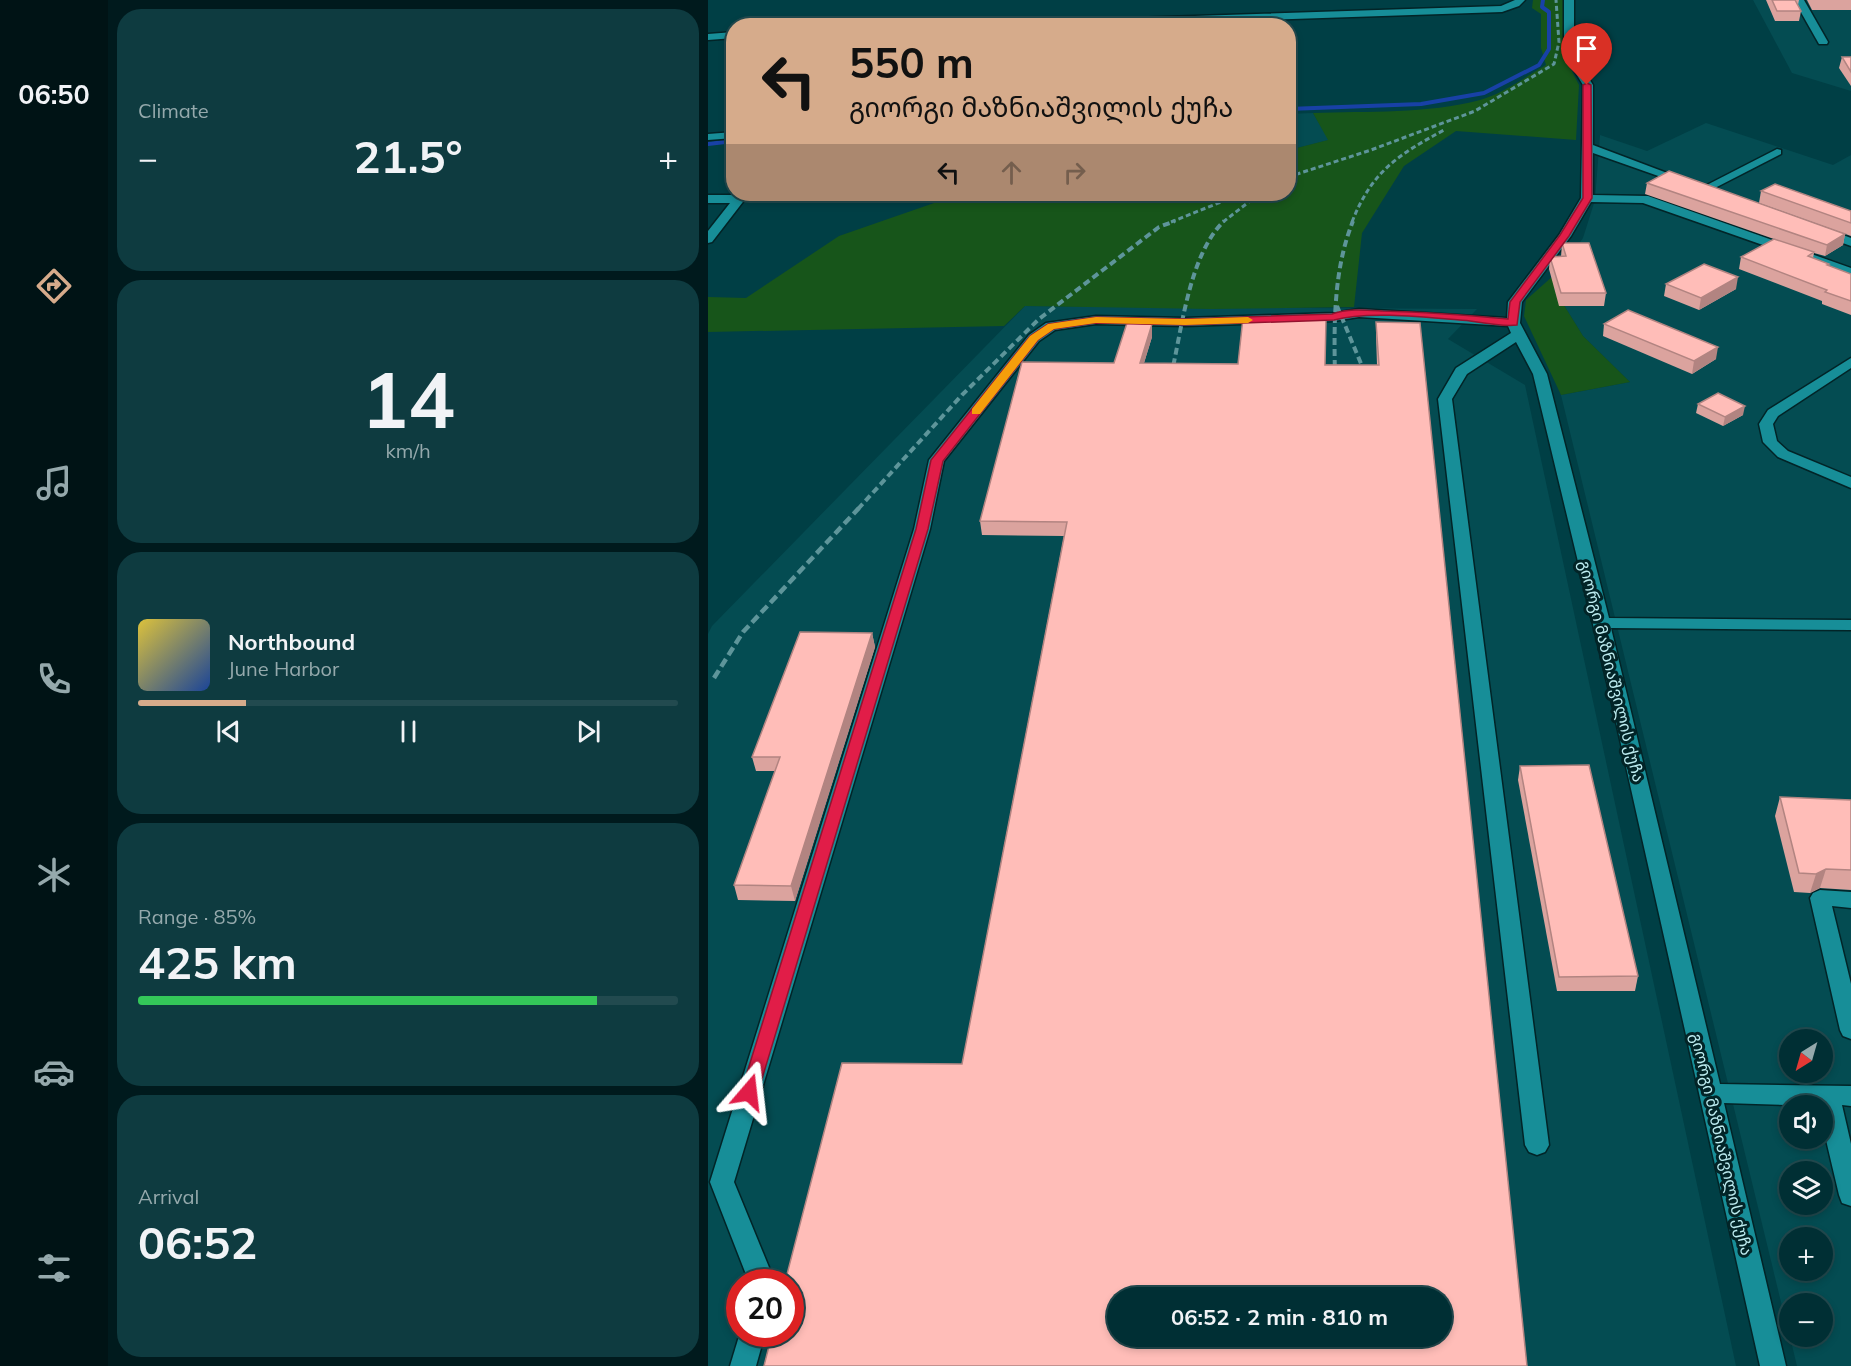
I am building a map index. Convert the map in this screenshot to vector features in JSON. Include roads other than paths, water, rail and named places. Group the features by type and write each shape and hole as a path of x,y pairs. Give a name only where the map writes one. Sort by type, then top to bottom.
{"street":[{"path":"1225,18 1502,9 1520,0"},
{"path":"1516,328 1515,302 1565,236 1587,198 1587,85 1569,54 1569,0"},
{"path":"1798,0 1822,42"},
{"path":"708,37 726,36"},
{"path":"708,137 726,136"},
{"path":"1587,147 1711,191 1777,152"},
{"path":"708,198 726,197"},
{"path":"1587,198 1644,199 1851,272"},
{"path":"708,239 737,201"},
{"path":"1806,226 1851,242"},
{"path":"757,1269 722,1182 922,529 937,460 1034,338 1052,326 1096,320 1185,322 1334,317 1340,314 1364,313 1433,315 1516,328"},
{"path":"1516,328 1461,371 1444,399 1537,1145"},
{"name":"გიორგი მაზნიაშვილის ქუჩა","path":"1516,328 1540,374 1601,623 1773,1366"},
{"path":"1851,362 1773,413 1766,424 1770,442 1784,454 1851,483"},
{"path":"1601,623 1851,625"},
{"path":"1851,900 1820,898 1851,1030"},
{"path":"1710,1093 1839,1096 1851,1195"},
{"path":"742,1366 748,1347"}],"waterway":[{"path":"1296,109 1421,104 1484,93 1539,65 1549,49 1549,12 1542,7 1543,0"},
{"path":"708,144 726,142"}],"railway":[{"path":"1296,174 1371,150 1475,111 1554,64 1559,42 1556,0"},
{"path":"1352,222 1368,190 1388,166 1444,130"},
{"path":"1171,222 1224,201"},
{"path":"1223,222 1250,201"},
{"path":"858,509 962,395 1039,319 1159,227 1175,221"},
{"path":"1335,378 1335,318 1338,279 1346,240 1353,221"},
{"path":"1171,376 1183,315 1195,273 1202,253 1212,235 1223,222"},
{"path":"1337,306 1367,378"},
{"path":"714,678 743,632 859,508"}]}
